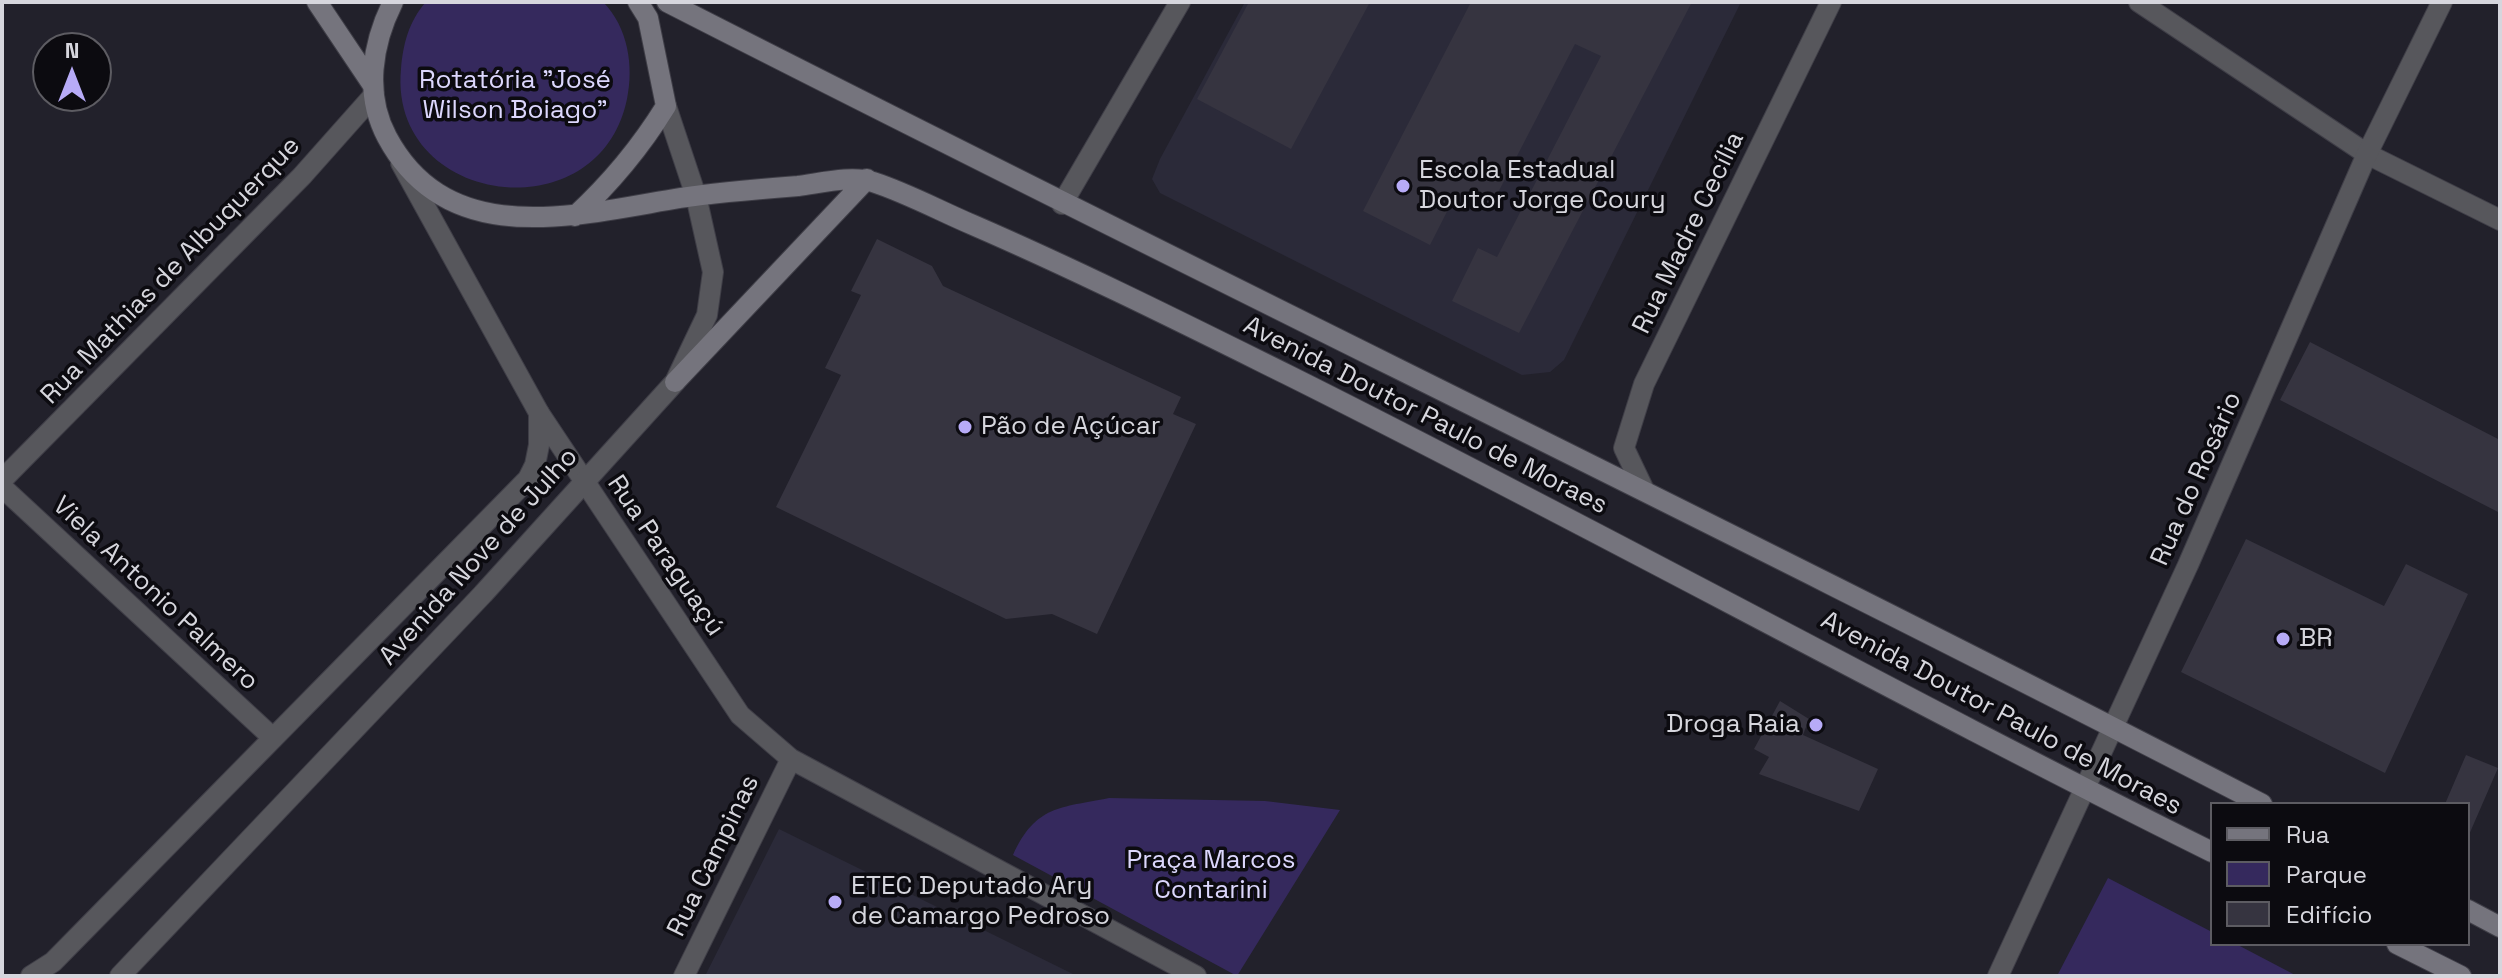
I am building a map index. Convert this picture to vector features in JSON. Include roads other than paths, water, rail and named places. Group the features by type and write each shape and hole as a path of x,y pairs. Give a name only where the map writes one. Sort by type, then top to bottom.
{"main road":[{"path":"317,2 373,89"},
{"path":"373,89 376,42 393,2"},
{"path":"575,216 612,182 641,147 666,106 648,18 638,2"},
{"name":"Avenida Doutor Paulo de Moraes","path":"667,2 1062,204 1644,490 2258,802"},
{"name":"Avenida Doutor Paulo de Moraes","path":"373,89 382,127 397,156 432,192 477,213 526,218 575,216 696,196 867,179 1077,270 1524,492 2085,789 2210,851"},
{"path":"675,382 867,179"},
{"path":"2470,911 2500,927"},
{"path":"2401,946 2461,976"}],"street":[{"path":"1062,204 1180,2"},
{"name":"Rua Madre Cecília","path":"1644,490 1624,448 1644,384 1831,2"},
{"path":"2139,2 2367,154 2500,220"},
{"name":"Rua do Rosário","path":"1998,976 2188,565 2367,154 2442,2"},
{"name":"Rua Mathias de Albuquerque","path":"2,480 302,176 373,89"},
{"name":"Avenida Nove de Julho","path":"120,976 483,594 675,382 707,315 713,272 696,196 666,106"},
{"name":"Rua Paraguaçú","path":"397,156 539,413 740,715 791,759 1196,976"},
{"name":"Avenida Nove de Julho","path":"31,976 53,962 528,479 539,445 539,413"},
{"name":"Viela Antonio Palmero","path":"2,487 273,738"},
{"name":"Rua Campinas","path":"684,976 791,759"}],"place":[{"name":"Escola Estadual Doutor Jorge Coury","path":"1403,186"},
{"name":"Pão de Açúcar","path":"965,427"},
{"name":"BR","path":"2283,639"},
{"name":"Droga Raia","path":"1816,725"},
{"name":"ETEC Deputado Ary de Camargo Pedroso","path":"835,902"}],"park label":[{"name":"Rotatória \"José Wilson Boiago\"","path":"515,96"},
{"name":"Praça Marcos Contarini","path":"1211,876"}]}
